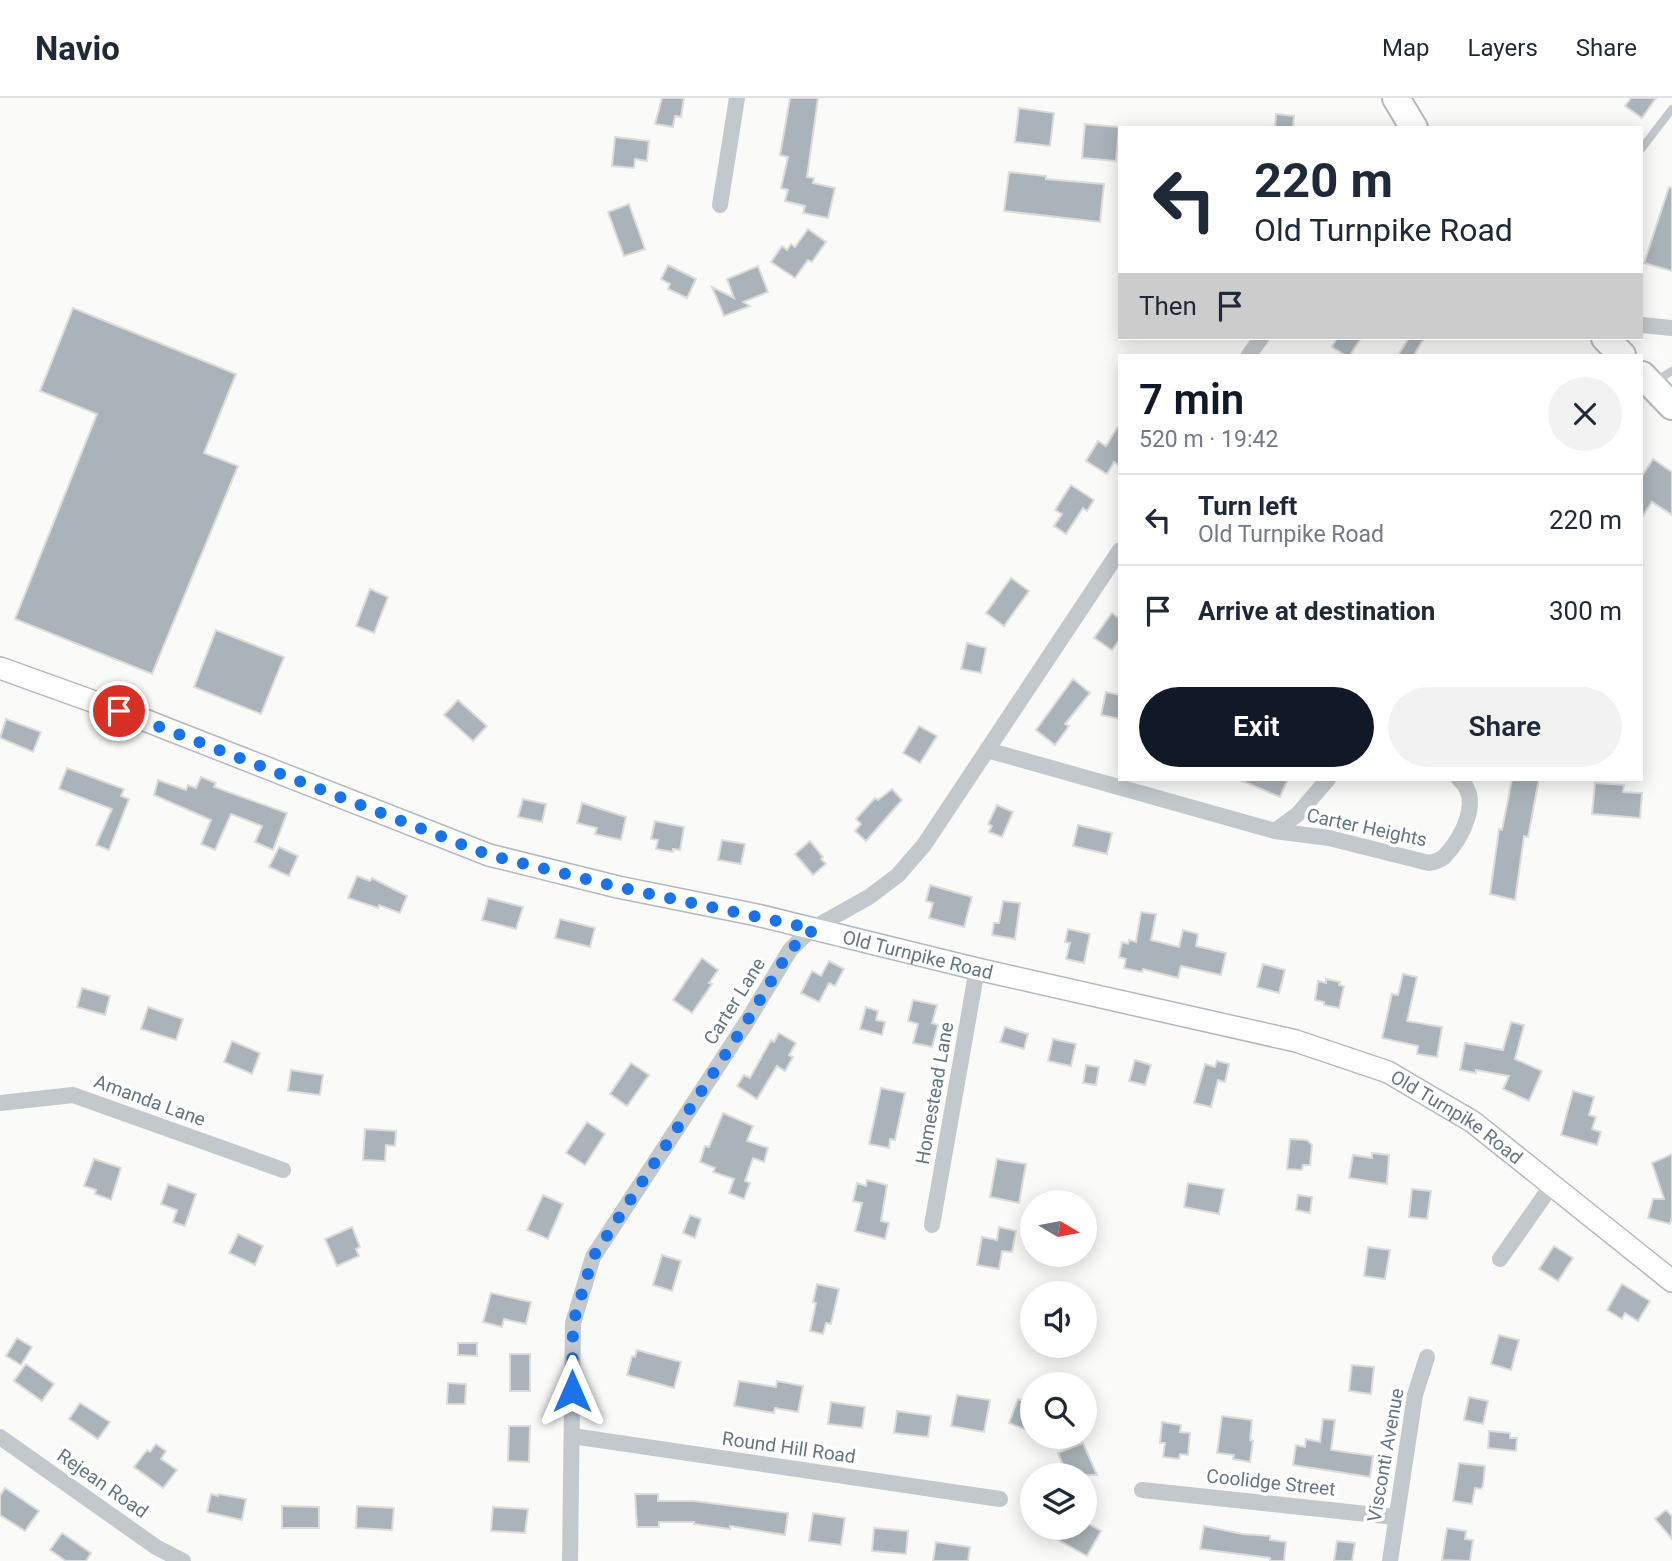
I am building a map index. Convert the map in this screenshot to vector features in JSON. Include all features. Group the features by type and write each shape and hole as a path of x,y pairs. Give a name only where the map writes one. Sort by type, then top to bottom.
{"highway":[{"path":"1396,98 1413,126"},
{"path":"1607,340 1621,354"},
{"path":"1661,375 1672,406"}],"main road":[{"name":"Old Turnpike Road","path":"0,667 142,719 489,855 618,887 814,929 1296,1041 1388,1072 1473,1122 1672,1281"}],"street":[{"path":"720,205 737,98"},
{"path":"1643,325 1672,328"},
{"name":"Carter Lane","path":"570,1561 573,1323 593,1257 746,1023 790,950 814,929 869,897 898,874 924,845 1118,553"},
{"name":"Carter Heights","path":"987,750 1275,831 1329,838 1429,863 1442,859 1460,835 1470,810 1469,792 1461,781"},
{"name":"Carter Heights","path":"1275,831 1298,814 1326,781"},
{"name":"Homestead Lane","path":"932,1225 978,969"},
{"name":"Amanda Lane","path":"0,1103 73,1095 283,1170"},
{"path":"1500,1259 1552,1185"},
{"name":"Visconti Avenue","path":"1390,1561 1415,1395 1427,1357"},
{"name":"Round Hill Road","path":"572,1436 1000,1499"},
{"name":"Rejean Road","path":"0,1437 156,1547 183,1561"},
{"name":"Coolidge Street","path":"1142,1490 1395,1517"}],"lane":[{"path":"1643,147 1672,109"}],"building":[{"path":"662,98 684,98 681,117 675,116 673,127 655,124"},
{"path":"790,98 818,98 807,177 814,178 813,183 835,188 828,218 803,213 805,206 785,201 788,190 781,188 788,157 780,155"},
{"path":"1631,98 1656,98 1642,118 1625,106"},
{"path":"1019,108 1054,113 1050,146 1015,142"},
{"path":"1276,114 1294,116 1293,126 1275,126"},
{"path":"1085,124 1118,127 1116,161 1082,158"},
{"path":"615,137 649,141 647,161 635,159 634,168 612,166"},
{"path":"1009,172 1046,176 1046,179 1104,184 1100,222 1004,211"},
{"path":"1669,187 1672,188 1672,271 1644,263"},
{"path":"629,204 645,249 624,256 608,212"},
{"path":"808,229 826,242 812,262 808,260 795,278 771,262 782,246 787,250 791,244 795,247"},
{"path":"668,265 696,279 687,298 668,289 670,284 661,279"},
{"path":"758,266 768,292 743,302 750,306 724,316 712,287 734,298 727,279"},
{"path":"73,308 236,374 204,453 238,466 152,674 15,619 97,414 40,391"},
{"path":"1336,340 1360,340 1351,354 1343,354 1332,347"},
{"path":"1408,340 1423,340 1415,354 1399,354"},
{"path":"1118,426 1118,465 1114,462 1107,474 1086,461 1098,441 1106,446"},
{"path":"1653,459 1672,472 1672,515 1652,502 1643,516 1643,474"},
{"path":"1071,485 1094,500 1087,511 1083,508 1066,534 1054,526 1062,514 1055,510"},
{"path":"1011,578 1029,591 1004,626 986,613"},
{"path":"370,589 388,597 374,633 356,626"},
{"path":"1112,613 1118,618 1118,642 1112,650 1094,638"},
{"path":"216,630 284,657 261,714 194,687"},
{"path":"967,643 986,648 981,673 961,669"},
{"path":"1073,679 1090,693 1065,724 1069,726 1055,745 1036,730"},
{"path":"1106,692 1118,695 1118,719 1101,715"},
{"path":"458,700 487,726 473,741 444,715"},
{"path":"6,719 41,732 33,752 0,738"},
{"path":"919,726 937,736 920,763 903,753"},
{"path":"67,768 124,789 121,796 129,799 109,850 96,845 112,809 59,789"},
{"path":"201,777 216,783 214,787 287,813 273,850 255,842 262,826 231,814 215,850 201,844 211,820 154,795 158,780 186,790 188,785 196,788"},
{"path":"1243,781 1287,781 1280,797"},
{"path":"1512,781 1539,781 1528,837 1524,836 1515,900 1490,894 1499,829 1502,830"},
{"path":"1595,783 1624,785 1623,792 1642,793 1640,818 1592,814"},
{"path":"892,789 902,800 866,841 855,831 861,824 856,819 875,798 878,800"},
{"path":"523,799 546,804 542,822 518,817"},
{"path":"582,803 626,817 621,840 595,834 597,828 577,823"},
{"path":"997,805 1013,812 1002,837 989,832 992,826 988,824"},
{"path":"655,821 684,827 680,850 673,849 673,852 656,849 658,840 651,839"},
{"path":"1078,825 1112,833 1107,854 1073,846"},
{"path":"722,840 745,844 741,864 718,860"},
{"path":"810,841 826,864 813,875 795,854"},
{"path":"279,847 298,856 289,876 269,867"},
{"path":"357,876 370,881 372,878 407,896 400,913 348,898"},
{"path":"930,885 972,897 964,927 929,918 933,903 926,901"},
{"path":"488,898 523,907 516,929 482,920"},
{"path":"1003,901 1020,903 1015,939 992,935 994,923 999,923"},
{"path":"1141,912 1156,914 1151,940 1179,947 1183,930 1198,934 1196,946 1226,953 1221,975 1181,966 1178,978 1143,969 1142,972 1124,968 1126,959 1119,957 1122,942 1136,942"},
{"path":"560,919 595,928 590,947 555,938"},
{"path":"1068,929 1090,934 1084,963 1066,959 1070,943 1065,942"},
{"path":"702,958 718,970 709,983 712,984 692,1013 673,1000"},
{"path":"829,961 844,969 835,986 829,983 819,1002 801,993 812,971 821,976"},
{"path":"1263,964 1285,970 1279,993 1257,987"},
{"path":"1403,974 1417,977 1407,1021 1442,1027 1437,1057 1417,1054 1418,1046 1382,1038 1392,994 1398,995"},
{"path":"1326,979 1340,982 1339,985 1344,986 1339,1008 1315,1000 1318,981 1326,983"},
{"path":"82,988 110,996 105,1015 77,1007"},
{"path":"913,1000 937,1005 932,1023 938,1025 932,1047 913,1043 918,1024 908,1021"},
{"path":"148,1007 183,1019 176,1040 141,1029"},
{"path":"866,1007 878,1011 876,1020 885,1022 882,1035 860,1029"},
{"path":"1511,1022 1524,1025 1515,1059 1542,1071 1529,1101 1503,1089 1509,1076 1460,1070 1465,1043 1503,1050"},
{"path":"1005,1027 1028,1034 1024,1049 1000,1042"},
{"path":"779,1033 796,1043 789,1055 793,1057 785,1071 777,1066 757,1099 737,1086 744,1075 750,1078 771,1040 774,1042"},
{"path":"1053,1039 1076,1044 1071,1066 1048,1061"},
{"path":"232,1041 260,1053 252,1074 224,1062"},
{"path":"1135,1060 1151,1065 1145,1085 1129,1081"},
{"path":"1217,1061 1229,1064 1225,1082 1218,1080 1211,1107 1194,1103 1205,1064 1215,1067"},
{"path":"631,1063 649,1075 627,1106 610,1094"},
{"path":"1086,1065 1099,1067 1096,1085 1083,1083"},
{"path":"291,1070 323,1075 320,1095 288,1091"},
{"path":"881,1088 905,1093 895,1140 890,1139 889,1148 869,1144"},
{"path":"1573,1091 1594,1097 1589,1115 1596,1117 1592,1129 1601,1132 1597,1145 1561,1135"},
{"path":"723,1113 753,1126 747,1141 768,1148 764,1162 753,1158 745,1181 750,1183 744,1199 729,1193 734,1179 713,1172 715,1168 700,1162 705,1146 709,1147"},
{"path":"587,1122 605,1134 585,1165 566,1153"},
{"path":"365,1129 396,1131 395,1146 386,1145 385,1161 363,1160"},
{"path":"1290,1139 1307,1140 1312,1145 1310,1165 1303,1165 1302,1170 1287,1169"},
{"path":"1372,1153 1389,1155 1387,1184 1349,1178 1353,1155 1372,1158"},
{"path":"1672,1154 1670,1224 1648,1218 1653,1199 1664,1199 1652,1163"},
{"path":"94,1159 121,1168 111,1200 84,1186"},
{"path":"997,1159 1026,1164 1019,1203 990,1197"},
{"path":"867,1180 887,1185 881,1221 889,1223 885,1239 855,1231 862,1203 853,1201 857,1183 866,1186"},
{"path":"1188,1183 1224,1189 1219,1214 1184,1207"},
{"path":"168,1184 196,1194 185,1226 173,1222 177,1210 161,1204"},
{"path":"1412,1189 1431,1191 1427,1219 1409,1217"},
{"path":"543,1195 563,1204 548,1239 527,1230"},
{"path":"1298,1195 1312,1197 1310,1213 1296,1210"},
{"path":"690,1215 701,1219 695,1238 683,1233"},
{"path":"352,1227 360,1247 356,1249 359,1256 337,1266 325,1239"},
{"path":"999,1227 1016,1231 1012,1252 1002,1251 999,1269 977,1265 982,1237 997,1240"},
{"path":"238,1234 263,1246 255,1265 229,1253"},
{"path":"1554,1246 1573,1258 1558,1281 1539,1269"},
{"path":"1368,1247 1390,1250 1385,1279 1364,1276"},
{"path":"662,1255 681,1261 672,1291 653,1285"},
{"path":"817,1284 839,1289 831,1324 826,1323 823,1334 810,1331"},
{"path":"1622,1284 1650,1301 1638,1321 1625,1313 1622,1319 1607,1310"},
{"path":"491,1293 531,1302 526,1324 504,1319 502,1327 483,1322"},
{"path":"1499,1335 1519,1340 1511,1370 1491,1364"},
{"path":"17,1338 32,1347 21,1365 6,1356"},
{"path":"458,1343 477,1343 477,1356 458,1355"},
{"path":"637,1350 681,1362 674,1388 627,1375 632,1356 635,1357"},
{"path":"510,1354 530,1354 530,1391 510,1391"},
{"path":"26,1364 54,1384 42,1401 14,1381"},
{"path":"1352,1365 1374,1367 1371,1394 1349,1391"},
{"path":"739,1381 776,1387 777,1381 803,1386 798,1412 775,1408 774,1413 734,1406"},
{"path":"448,1383 466,1384 465,1404 447,1404"},
{"path":"957,1395 990,1400 984,1432 951,1426"},
{"path":"1469,1397 1488,1401 1483,1424 1464,1420"},
{"path":"1018,1399 1020,1400 1020,1427 1009,1423"},
{"path":"831,1402 865,1407 862,1428 828,1424"},
{"path":"80,1403 110,1422 98,1439 69,1419"},
{"path":"897,1411 931,1416 928,1437 894,1433"},
{"path":"1222,1416 1252,1420 1250,1462 1233,1459 1234,1455 1217,1453"},
{"path":"1323,1419 1335,1420 1331,1450 1373,1456 1370,1477 1293,1465 1296,1445 1305,1447 1306,1439 1320,1442"},
{"path":"1162,1422 1181,1425 1180,1432 1190,1433 1188,1455 1180,1454 1179,1459 1163,1457 1165,1443 1160,1443"},
{"path":"509,1426 530,1426 529,1462 508,1461"},
{"path":"1489,1431 1510,1433 1510,1438 1517,1438 1516,1451 1488,1448"},
{"path":"156,1444 166,1451 161,1459 177,1470 163,1488 134,1467 147,1450 150,1452"},
{"path":"1068,1449 1086,1449 1092,1463 1062,1463 1058,1453"},
{"path":"1459,1463 1485,1466 1483,1486 1481,1489 1475,1488 1472,1504 1453,1501"},
{"path":"5,1488 39,1511 25,1531 0,1515 0,1496"},
{"path":"211,1494 246,1499 242,1520 207,1512"},
{"path":"635,1494 658,1494 658,1501 694,1501 788,1513 785,1535 694,1522 659,1522 659,1527 637,1527"},
{"path":"282,1506 319,1507 319,1528 282,1528"},
{"path":"357,1506 394,1508 392,1530 356,1528"},
{"path":"493,1507 528,1509 525,1533 491,1531"},
{"path":"1666,1510 1672,1516 1672,1539 1655,1519"},
{"path":"813,1513 845,1518 841,1545 809,1541"},
{"path":"1204,1526 1242,1534 1270,1536 1270,1540 1286,1542 1284,1561 1200,1549"},
{"path":"874,1528 908,1531 906,1554 872,1551"},
{"path":"1447,1528 1466,1531 1465,1539 1473,1540 1470,1561 1442,1560"},
{"path":"62,1533 91,1553 86,1561 66,1561 50,1550"},
{"path":"1058,1540 1096,1540 1087,1556"},
{"path":"1337,1541 1355,1543 1352,1561 1334,1561"},
{"path":"936,1542 970,1547 968,1561 933,1561"}],"route":[{"path":"119,711 489,855 618,887 814,929 790,950 746,1023 593,1257 573,1323 572,1391"}]}
